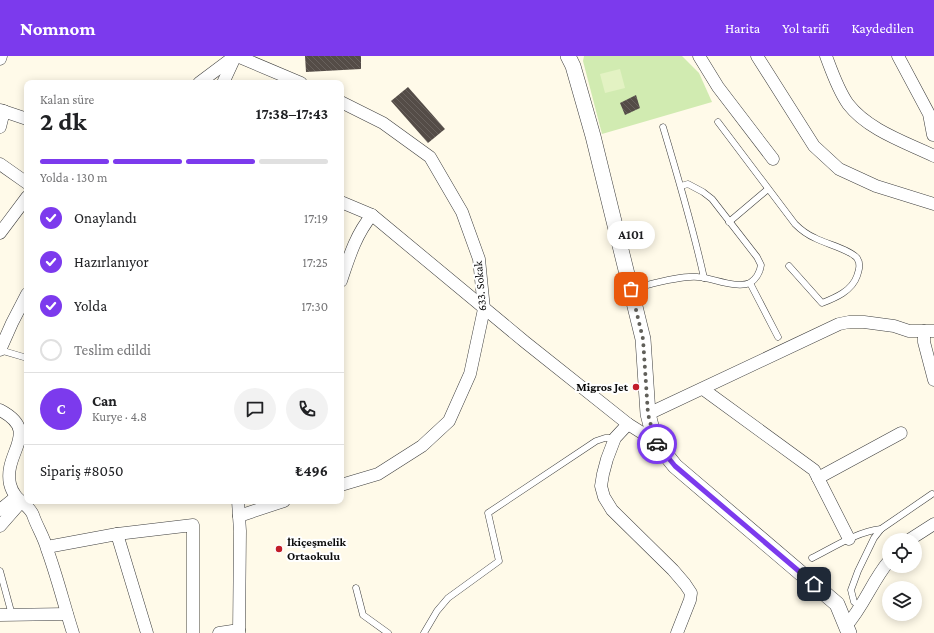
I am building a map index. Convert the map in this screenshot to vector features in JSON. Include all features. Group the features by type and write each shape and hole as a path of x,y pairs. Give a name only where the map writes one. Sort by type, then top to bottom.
{"street":[{"path":"203,80 236,56"},
{"path":"224,80 236,56"},
{"path":"236,56 294,80"},
{"path":"568,56 573,66 593,136 643,339 648,414 655,441"},
{"path":"699,56 718,87 773,159"},
{"path":"757,56 814,146 839,169 876,186 934,204"},
{"path":"826,56 834,78 847,103 860,116 876,128 934,156"},
{"path":"898,56 929,114 933,135"},
{"name":"633. Sokak","path":"344,104 383,123 430,157 462,212 479,259 484,309 470,374 449,421 422,446 378,474 344,484"},
{"path":"0,127 2,111 24,118"},
{"path":"0,164 24,181"},
{"path":"0,233 24,201"},
{"path":"344,203 372,215 484,309 628,424 655,441 675,466 837,604 847,629"},
{"path":"344,272 352,248 364,224 372,215"},
{"path":"0,350 24,300"},
{"path":"648,414 840,324 849,322 864,322 894,326 909,331 929,331 924,342 934,380"},
{"path":"703,389 814,470 849,539"},
{"path":"0,410 12,417 20,428 20,435 10,473 11,485 19,500 30,509 33,514 47,547 73,633"},
{"path":"628,424 615,438 606,459 601,486 604,497 612,510 673,570 691,593 690,600 677,633"},
{"path":"818,478 901,433"},
{"path":"0,510 19,500"},
{"path":"0,526 19,500"},
{"path":"219,633 239,631 238,504"},
{"path":"239,516 275,504"},
{"path":"920,533 934,524"},
{"path":"47,547 117,534 193,525 193,633"},
{"path":"117,534 147,633"},
{"path":"847,629 882,569"},
{"path":"6,615 67,614"}],"lane":[{"path":"718,122 795,224 817,239 853,255 858,260 860,266 857,278 847,290 833,299 822,303 789,266"},
{"path":"663,127 697,244 704,278"},
{"path":"631,289 687,277 704,278 739,285 750,283 760,272 762,265 757,257 712,199 688,184 681,186"},
{"path":"729,222 768,189"},
{"path":"750,283 778,337"},
{"path":"0,350 24,357"},
{"path":"424,633 437,611 448,598 499,561 488,513 596,441 604,438 615,438"},
{"path":"861,606 854,602 851,590 858,571 874,538 881,529 932,494"},
{"path":"812,558 869,530 881,529"},
{"path":"0,571 6,615"},
{"path":"356,588 363,615 388,633"}],"green space":[{"path":"584,56 682,56 699,73 712,102 602,134 583,61"},
{"path":"620,69 625,88 605,93 600,74"}],"building":[{"path":"305,56 361,56 361,69 306,72"},
{"path":"408,87 445,129 428,143 391,101"},
{"path":"636,95 640,108 625,115 620,103"}],"way so far":[{"path":"631,289 643,339 648,414 657,444"}],"place":[{"name":"A101","path":"631,289"},
{"name":"Migros Jet","path":"636,387"},
{"name":"İkiçeşmelik Ortaokulu","path":"279,549"}],"route":[{"path":"657,444 675,466 814,584"}]}
